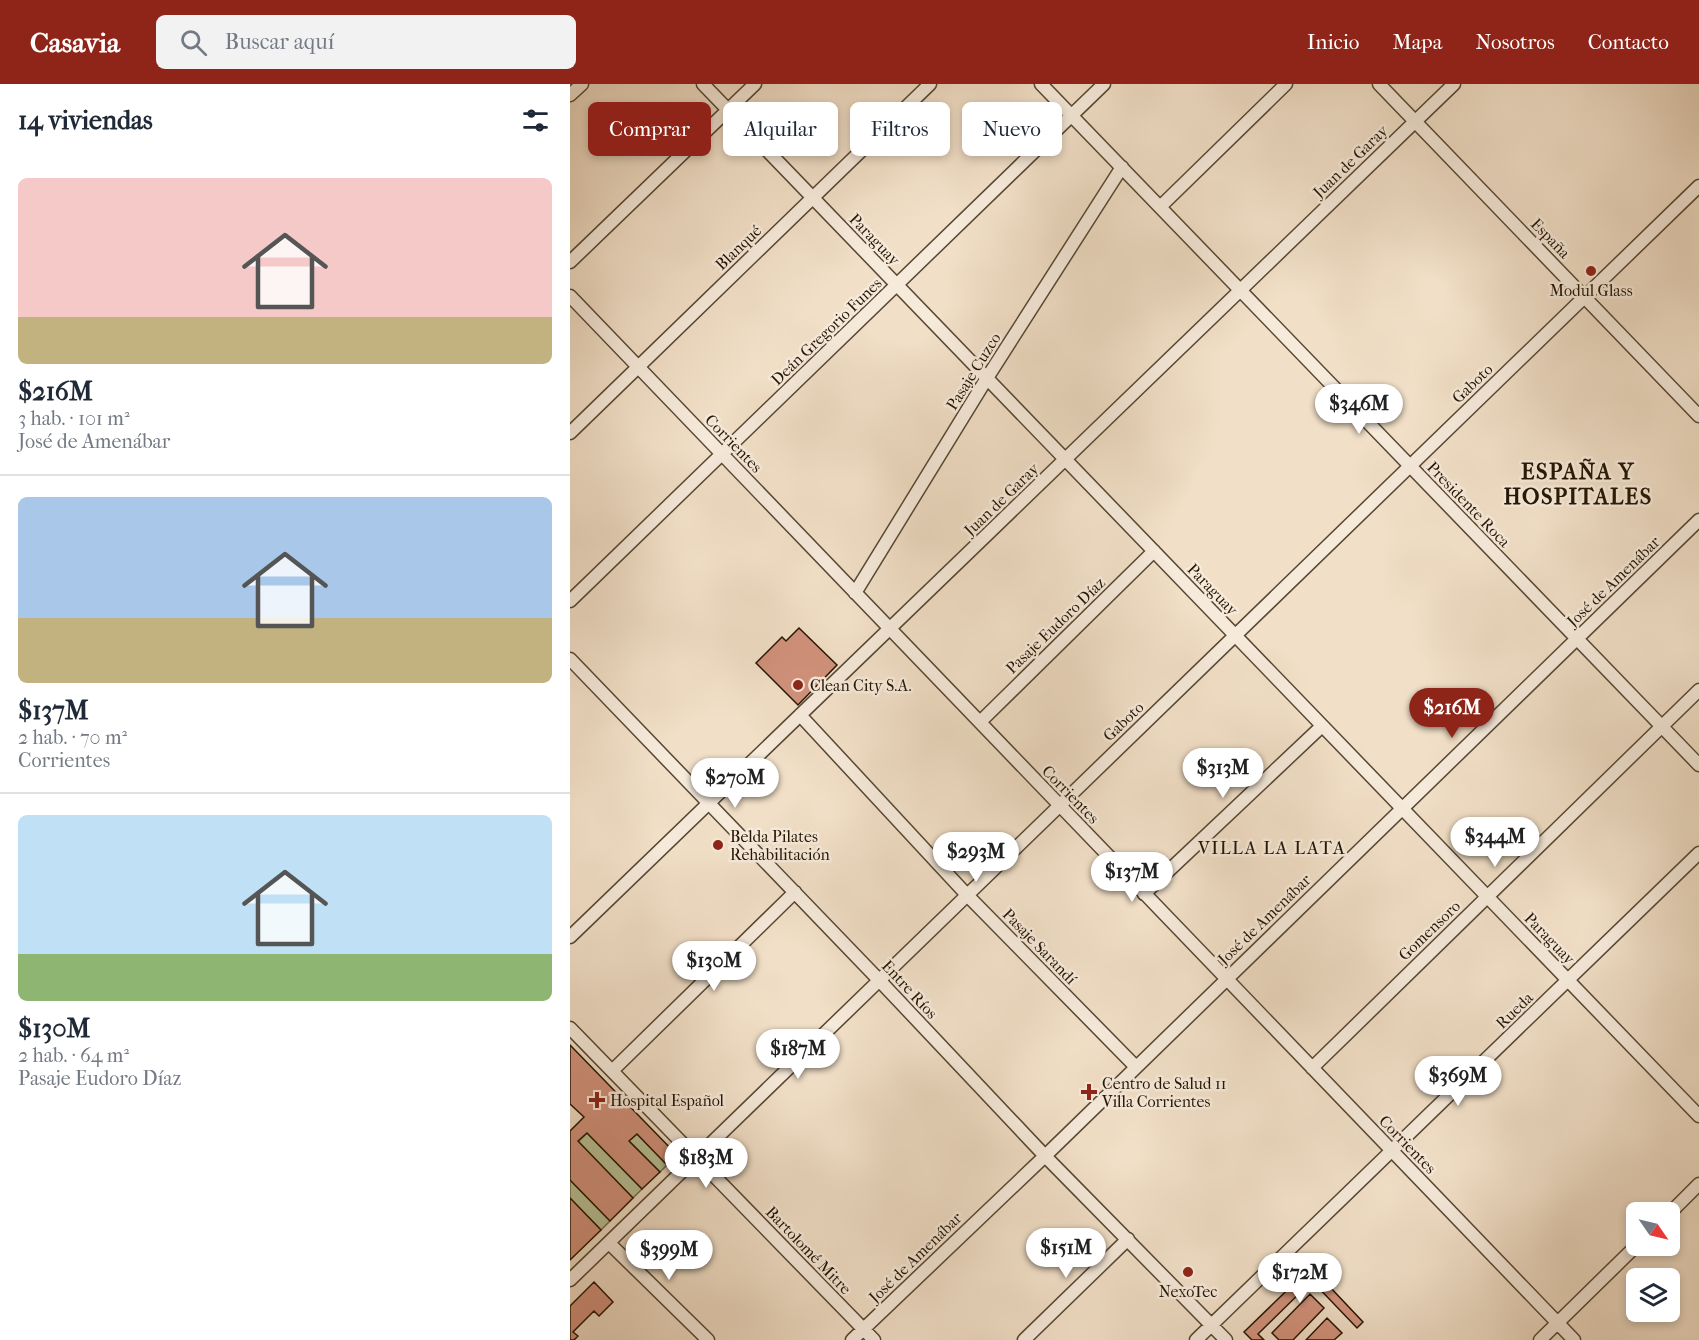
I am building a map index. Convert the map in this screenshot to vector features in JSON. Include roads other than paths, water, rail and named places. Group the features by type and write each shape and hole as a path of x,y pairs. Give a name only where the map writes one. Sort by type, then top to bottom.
{"street":[{"path":"570,95 582,84"},
{"name":"Paraguay","path":"703,84 723,105"},
{"path":"736,102 755,84"},
{"name":"Blanqué","path":"570,433 930,84"},
{"name":"Presidente Roca","path":"1041,84 1699,765"},
{"name":"Deán Gregorio Funes","path":"570,601 1104,84"},
{"path":"1160,207 1286,84"},
{"name":"España","path":"1379,84 1699,416"},
{"name":"Juan de Garay","path":"570,937 1454,84"},
{"path":"570,262 723,115"},
{"name":"Paraguay","path":"772,156 1699,1116"},
{"name":"Pasaje Cuzco","path":"855,593 987,378 1122,167"},
{"name":"Gaboto","path":"570,1280 1699,186"},
{"name":"Corrientes","path":"570,296 1574,1340"},
{"name":"José de Amenábar","path":"852,1340 1699,520"},
{"name":"Pasaje Eudoro Díaz","path":"980,722 1154,551"},
{"name":"Entre Ríos","path":"570,659 1045,1155 1226,1340"},
{"name":"Gomensoro","path":"1312,1068 1699,690"},
{"name":"Pasaje Sarandí","path":"800,715 968,895 1136,1067"},
{"path":"1144,894 1322,726"},
{"name":"Rueda","path":"1196,1340 1699,853"},
{"path":"612,1071 795,892"},
{"name":"Bartolomé Mitre","path":"570,1028 874,1340"},
{"path":"1680,1203 1699,1184"},
{"path":"1024,1340 1128,1239"},
{"path":"609,1243 708,1340"},
{"path":"1540,1340 1626,1256"}],"place":[{"name":"Modul Glass","path":"1591,271"},
{"name":"Clean City S.A.","path":"798,685"},
{"name":"Belda Pilates Rehabilitación","path":"718,845"},
{"name":"Centro de Salud 11 Villa Corrientes","path":"1089,1092"},
{"name":"Hospital Español","path":"597,1100"},
{"name":"NexoTec","path":"1188,1272"}],"district":[{"name":"ESPAÑA Y HOSPITALES","path":"1578,484"},
{"name":"VILLA LA LATA","path":"1272,848"}]}
